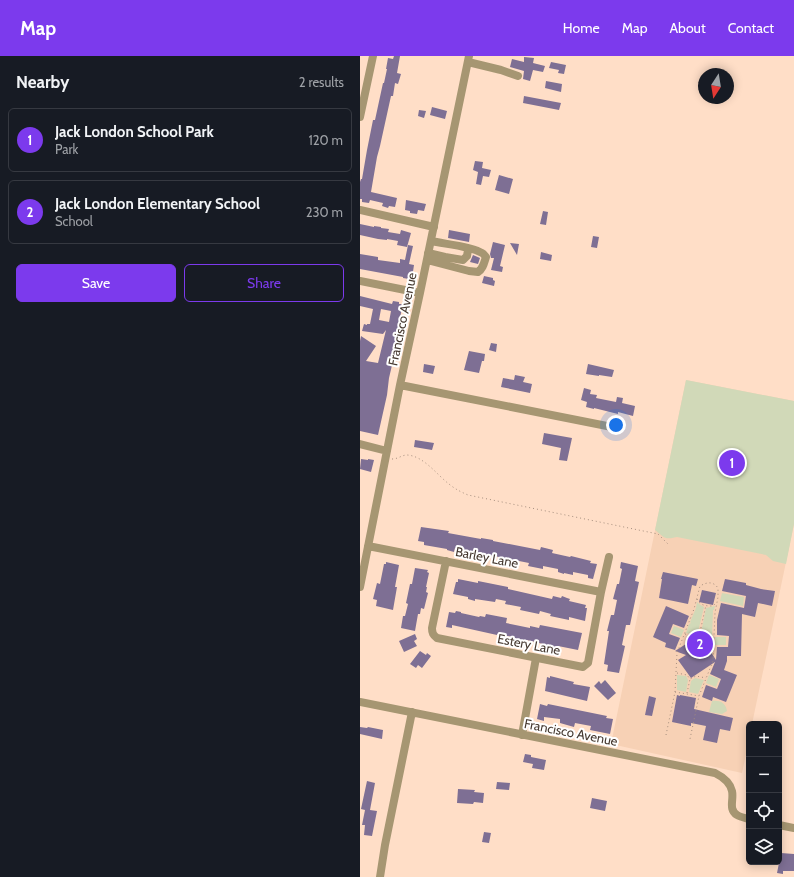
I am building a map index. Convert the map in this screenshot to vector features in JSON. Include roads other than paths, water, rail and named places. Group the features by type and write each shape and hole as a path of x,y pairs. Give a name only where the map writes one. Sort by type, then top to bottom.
{"street":[{"path":"360,117 371,56"},
{"path":"468,59 518,76"},
{"name":"Francisco Avenue","path":"360,587 400,385 468,59"},
{"path":"360,210 434,227"},
{"path":"428,256 469,271 478,272 480,271 486,257 479,252 467,248 431,241"},
{"path":"441,256 443,244"},
{"path":"428,256 441,256 463,260 467,256 467,248"},
{"path":"360,281 420,293"},
{"path":"400,385 612,427"},
{"path":"360,444 386,454"},
{"name":"Barley Lane","path":"368,546 601,592"},
{"name":"Estery Lane","path":"446,561 432,628 434,636 437,638 583,667 588,663 609,557"},
{"path":"522,735 536,658"},
{"name":"Francisco Avenue","path":"360,702 715,773 729,784 733,792 731,814 746,818"},
{"path":"380,877 412,712"},
{"path":"782,826 794,828"}],"place":[{"name":"Jack London School Park","path":"732,463"},
{"name":"Jack London Elementary School","path":"700,644"}]}
